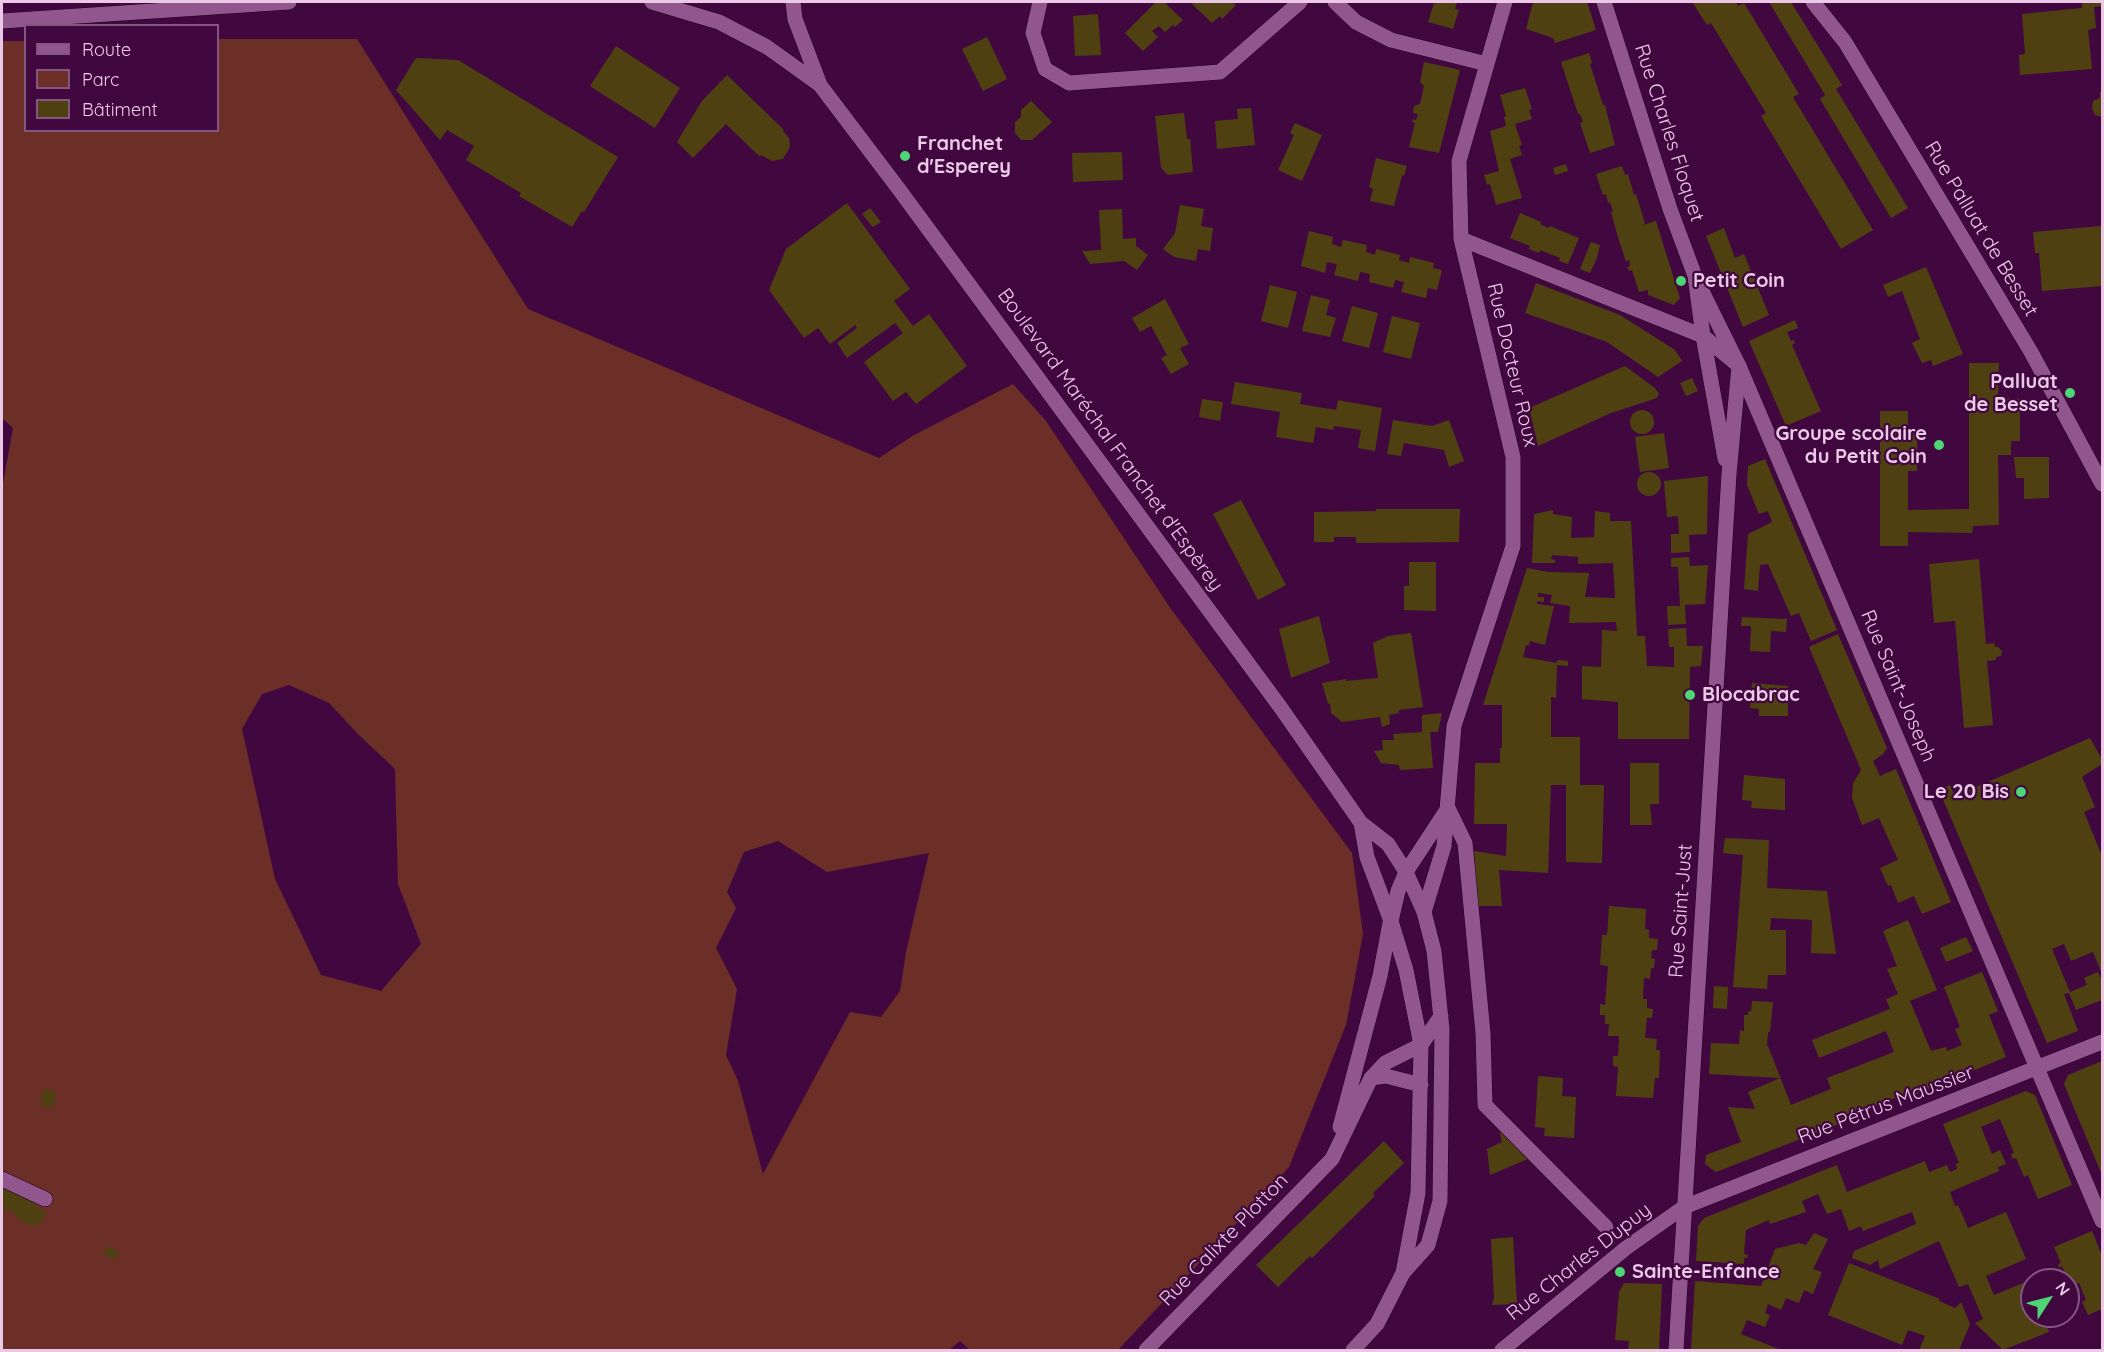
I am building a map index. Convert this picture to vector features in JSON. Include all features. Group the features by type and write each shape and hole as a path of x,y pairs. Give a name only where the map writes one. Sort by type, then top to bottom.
{"street":[{"path":"2,21 289,2"},
{"path":"652,2 719,22 767,47 820,85"},
{"path":"793,2 795,19 820,85"},
{"path":"1040,2 1033,33 1045,69 1069,83 1220,72 1300,2"},
{"path":"1335,2 1356,22 1391,40 1487,64"},
{"name":"Rue Docteur Roux","path":"1424,912 1444,846 1454,726 1513,546 1513,457 1461,240 1459,161 1505,2"},
{"name":"Rue Charles Floquet","path":"1604,2 1670,209 1695,276 1739,366"},
{"name":"Rue Palluat de Besset","path":"1813,2 1845,42 2031,352 2103,484"},
{"path":"2,14 65,16"},
{"name":"Boulevard Maréchal Franchet d'Espèrey","path":"820,85 1260,680 1361,823 1388,844 1406,872 1424,912 1434,951 1441,1016 1440,1201 1428,1245 1403,1273 1377,1324 1353,1350"},
{"path":"1461,240 1703,336 1739,366"},
{"name":"Rue Charles Floquet","path":"1695,276 1703,336"},
{"name":"Rue Saint-Just","path":"1703,336 1729,474"},
{"name":"Rue Saint-Just","path":"1676,1350 1729,474 1739,366"},
{"name":"Rue Saint-Joseph","path":"1739,366 2103,1221"},
{"path":"1448,808 1465,843 1483,1033 1485,1105 1606,1227"},
{"name":"Rue Docteur Roux","path":"1391,921 1398,891 1406,872 1448,808"},
{"name":"Boulevard Maréchal Franchet d'Espèrey","path":"1361,823 1366,856 1391,921 1406,970 1420,1045 1418,1193 1403,1273"},
{"name":"Rue Calixte Plotton","path":"1332,1159 1380,976 1391,921"},
{"name":"Rue Calixte Plotton","path":"1146,1350 1332,1159 1371,1078 1385,1063 1420,1045 1441,1016"},
{"name":"Rue Pétrus Maussier","path":"1684,1207 2103,1042"},
{"path":"1371,1078 1386,1076 1421,1085"},
{"path":"2,1179 45,1199"},
{"name":"Rue Charles Dupuy","path":"1502,1350 1626,1248 1684,1207"}],"green space":[{"path":"219,39 357,39 528,309 879,458 914,435 1013,384 1046,421 1171,609 1352,853 1363,934 1346,1025 1289,1167 1118,1350 970,1350 960,1341 949,1350 2,1350 2,489 13,428 2,418 2,41 24,41 24,132 219,132","holes":["289,685 329,703 395,769 398,884 421,944 381,991 321,975 275,879 242,729 262,694","778,841 827,872 929,853 906,952 900,991 881,1017 850,1012 763,1174 738,1081 726,1055 737,989 716,948 736,908 727,892 744,852"]}],"building":[{"path":"1156,2 1164,2 1183,20 1165,32 1159,26 1152,31 1158,37 1143,51 1125,33"},
{"path":"1195,2 1234,2 1236,5 1222,19 1220,16 1212,23 1192,4"},
{"path":"1457,2 1455,9 1459,10 1453,29 1428,22 1434,3"},
{"path":"1533,2 1587,2 1596,30 1555,43 1553,38 1526,29"},
{"path":"1692,2 1736,2 1738,6 1744,3 1799,94 1793,97 1873,230 1841,249 1761,116 1766,113 1711,23 1707,25"},
{"path":"1769,2 1791,2 1842,85 1836,89 1908,208 1891,218 1820,99 1825,95"},
{"path":"2082,2 2102,2 2102,6 2094,7 2096,28 2088,30 2092,69 2020,75 2019,55 2025,54 2022,14 2082,8"},
{"path":"1098,14 1101,55 1075,56 1073,16"},
{"path":"987,37 1007,79 983,91 962,49"},
{"path":"616,46 680,88 655,128 590,86"},
{"path":"1589,53 1592,63 1590,64 1603,105 1605,105 1615,145 1590,153 1580,123 1583,122 1578,114 1561,62"},
{"path":"416,58 458,60 618,157 572,227 519,196 521,193 466,160 474,146 447,130 440,140 396,90"},
{"path":"1424,62 1460,70 1439,153 1409,147 1415,123 1412,122 1413,119 1416,120 1418,114 1413,113 1414,106 1420,104 1424,86 1420,82"},
{"path":"727,75 784,130 789,138 790,147 783,159 772,161 759,156 726,124 693,158 677,142 702,101"},
{"path":"1525,88 1532,109 1529,110 1532,119 1515,124 1522,145 1519,146 1522,155 1510,159 1522,198 1496,205 1490,184 1487,185 1484,175 1499,171 1490,131 1506,126 1504,117 1506,116 1500,95"},
{"path":"2100,91 2102,93 2102,117 2095,115 2092,109 2093,101 2100,98"},
{"path":"1031,101 1052,122 1032,140 1021,140 1015,133 1015,122 1021,117 1021,110"},
{"path":"1251,108 1255,145 1217,149 1215,121 1238,119 1237,109"},
{"path":"1184,113 1187,139 1190,139 1193,172 1168,175 1161,168 1155,116"},
{"path":"1295,123 1322,135 1302,181 1278,170 1294,135 1290,133"},
{"path":"1122,152 1123,180 1073,182 1072,153"},
{"path":"1376,158 1407,166 1404,176 1402,175 1394,206 1370,201 1373,189 1369,187"},
{"path":"1566,164 1568,171 1555,175 1553,168"},
{"path":"1622,166 1625,175 1628,174 1634,195 1636,194 1645,223 1643,225 1656,221 1680,298 1674,305 1648,295 1648,290 1639,292 1632,270 1629,271 1627,267 1630,266 1629,260 1626,262 1610,202 1608,203 1606,194 1603,195 1596,174"},
{"path":"847,203 910,289 894,301 913,326 929,314 967,366 916,404 906,392 893,401 864,362 903,333 895,323 847,358 837,343 857,328 855,325 830,344 818,328 804,338 769,290 786,249"},
{"path":"1180,205 1204,209 1201,226 1213,228 1210,251 1198,249 1196,261 1174,257 1163,249 1175,233"},
{"path":"870,208 881,222 873,227 862,214"},
{"path":"1122,209 1123,239 1136,238 1136,246 1148,255 1137,270 1124,261 1090,264 1082,251 1101,250 1099,210"},
{"path":"1520,213 1541,222 1540,224 1548,228 1550,226 1579,238 1568,264 1540,250 1539,253 1529,249 1530,246 1510,238"},
{"path":"2101,226 2102,286 2042,291 2039,253 2035,253 2033,232"},
{"path":"1724,228 1735,258 1744,254 1769,315 1743,327 1706,236"},
{"path":"1309,231 1333,237 1332,244 1341,247 1343,240 1367,245 1366,252 1375,255 1376,249 1400,255 1399,260 1409,263 1410,257 1434,263 1433,268 1442,270 1437,290 1428,288 1426,298 1401,292 1404,282 1395,280 1393,288 1369,282 1370,274 1360,272 1358,281 1334,275 1337,264 1327,262 1325,273 1301,266"},
{"path":"1591,242 1600,245 1590,273 1580,269"},
{"path":"1926,267 1963,354 1933,366 1931,360 1922,363 1912,343 1920,339 1902,291 1888,297 1883,285"},
{"path":"1536,283 1620,315 1675,350 1682,361 1658,377 1607,342 1525,313"},
{"path":"1270,285 1297,292 1288,328 1261,321"},
{"path":"1311,295 1330,300 1326,315 1336,318 1330,337 1302,331"},
{"path":"1165,299 1189,344 1180,348 1189,364 1171,374 1161,358 1167,355 1151,326 1140,332 1132,318"},
{"path":"1352,306 1378,313 1369,348 1342,341"},
{"path":"1392,316 1420,323 1411,359 1383,352"},
{"path":"1795,320 1798,328 1787,332 1791,341 1794,340 1795,343 1792,345 1821,411 1786,426 1749,341"},
{"path":"1969,363 1999,363 1998,398 2020,399 2020,441 2011,441 2011,455 1998,455 1999,525 1973,526 1972,533 1908,532 1908,546 1880,546 1880,411 1908,411 1908,431 1917,430 1917,471 1908,471 1908,510 1969,509"},
{"path":"1625,366 1655,388 1659,394 1657,398 1611,413 1538,446 1529,408"},
{"path":"1692,378 1698,391 1686,396 1680,383"},
{"path":"1235,382 1302,393 1300,404 1336,410 1338,400 1382,408 1375,451 1358,448 1361,430 1334,426 1333,430 1316,427 1313,443 1276,437 1280,412 1231,404"},
{"path":"1202,399 1223,402 1220,421 1199,417"},
{"path":"1642,410 1651,413 1654,422 1651,431 1642,434 1633,431 1630,422 1633,413"},
{"path":"1393,420 1432,426 1449,420 1464,461 1449,467 1444,450 1404,443 1401,456 1387,454"},
{"path":"1664,433 1669,468 1640,472 1635,437"},
{"path":"2014,457 2049,457 2049,498 2024,499 2024,478 2016,478"},
{"path":"1765,459 1837,630 1811,641 1799,613 1791,616 1768,564 1760,565 1758,591 1744,589 1748,534 1772,522 1768,511 1759,514 1747,485 1748,466"},
{"path":"1649,472 1654,473 1660,479 1660,489 1654,495 1649,496 1644,495 1638,489 1637,484 1638,479 1644,473"},
{"path":"1708,476 1707,534 1689,535 1690,552 1671,553 1671,534 1679,534 1678,516 1667,517 1664,481"},
{"path":"1241,500 1286,585 1258,600 1213,514"},
{"path":"1376,509 1460,509 1459,542 1356,543 1356,537 1334,537 1334,542 1314,542 1314,512 1376,511"},
{"path":"1553,510 1553,514 1572,517 1571,538 1594,537 1595,511 1610,513 1610,521 1631,521 1637,636 1645,636 1647,666 1674,667 1674,647 1669,647 1668,629 1686,628 1687,646 1703,646 1701,666 1690,667 1689,739 1618,739 1618,702 1582,699 1582,666 1601,667 1602,630 1617,631 1616,622 1569,623 1570,606 1550,603 1552,595 1538,593 1538,597 1544,597 1544,602 1537,601 1537,604 1554,606 1545,645 1530,641 1529,646 1526,645 1523,657 1557,663 1557,660 1568,661 1568,666 1557,665 1556,698 1551,697 1551,737 1580,737 1580,785 1604,785 1602,863 1566,862 1566,785 1551,785 1548,873 1499,870 1502,906 1476,906 1474,851 1506,856 1507,824 1474,824 1475,763 1500,763 1500,748 1502,748 1502,705 1483,705 1527,568 1548,572 1589,573 1585,597 1615,598 1613,563 1578,564 1578,557 1552,555 1551,559 1555,560 1555,563 1532,563 1534,514"},
{"path":"1689,557 1690,566 1708,565 1705,604 1685,605 1686,624 1668,625 1667,606 1680,606 1678,567 1671,567 1671,558"},
{"path":"1979,559 1986,644 1994,643 1995,647 2002,651 2001,656 1996,657 1996,660 1987,661 1993,725 1964,728 1955,621 1934,623 1929,564"},
{"path":"1409,562 1436,562 1436,611 1404,610 1404,586 1409,586"},
{"path":"1319,616 1330,663 1291,678 1279,629"},
{"path":"1742,617 1787,618 1786,632 1771,631 1770,652 1750,651 1751,626 1741,626"},
{"path":"1411,633 1423,707 1399,710 1399,713 1389,715 1390,724 1382,727 1380,717 1342,722 1331,713 1330,703 1328,704 1322,683 1346,679 1346,681 1378,678 1373,643 1388,636"},
{"path":"1838,634 1887,748 1873,761 1880,776 1896,769 1951,902 1922,914 1914,896 1898,903 1891,885 1888,886 1880,868 1898,860 1879,818 1862,825 1852,798 1853,783 1861,770 1809,647"},
{"path":"1752,683 1788,686 1788,716 1759,716 1759,709 1750,708"},
{"path":"1442,713 1438,732 1430,732 1433,768 1400,770 1399,765 1381,763 1374,751 1383,750 1382,740 1394,740 1393,734 1422,732 1422,715"},
{"path":"2090,738 2102,759 2102,764 2082,777 2095,807 2084,812 2102,856 2102,974 2093,952 2071,961 2064,944 2052,949 2070,992 2087,985 2084,978 2098,972 2102,980 2102,1000 2076,1010 2069,993 2064,994 2078,1031 2047,1043 1939,790 1950,785 1955,796"},
{"path":"1630,763 1659,763 1659,804 1650,804 1652,825 1630,825"},
{"path":"1744,775 1785,779 1785,810 1751,808 1752,801 1742,800"},
{"path":"1725,838 1769,840 1767,888 1827,891 1836,954 1811,953 1812,920 1771,918 1770,930 1786,930 1786,975 1768,975 1767,989 1733,987 1743,855 1723,853"},
{"path":"1609,906 1646,909 1645,929 1649,930 1649,938 1658,939 1657,950 1652,950 1651,958 1655,959 1654,968 1651,968 1650,979 1644,978 1643,999 1647,999 1647,1008 1653,1009 1652,1018 1647,1018 1645,1038 1657,1039 1656,1050 1660,1050 1659,1078 1655,1078 1653,1098 1616,1096 1618,1067 1613,1066 1613,1056 1618,1056 1619,1036 1608,1036 1609,1024 1605,1024 1605,1015 1600,1015 1600,1004 1605,1005 1608,966 1600,965 1602,935 1607,935"},
{"path":"1908,920 1937,990 1910,1001 1931,1051 1946,1047 1947,1051 1962,1045 1955,1029 1960,1027 1944,987 1982,972 1998,1011 1989,1015 2006,1057 1912,1096 1910,1092 1843,1119 1844,1122 1716,1172 1705,1164 1706,1155 1741,1142 1728,1107 1755,1109 1748,1092 1780,1078 1709,1074 1711,1043 1739,1044 1740,1030 1744,1031 1744,1015 1748,1015 1748,1011 1751,1011 1752,1001 1773,1002 1767,1046 1791,1105 1831,1089 1827,1078 1894,1052 1886,1031 1819,1058 1812,1040 1890,1009 1886,999 1898,994 1887,969 1897,966 1883,931"},
{"path":"1966,937 1973,951 1946,962 1940,948"},
{"path":"1714,986 1728,987 1727,1009 1713,1008"},
{"path":"2102,1061 2102,1175 2064,1084 2068,1075"},
{"path":"1538,1076 1563,1078 1562,1096 1576,1097 1574,1138 1544,1136 1545,1128 1535,1127"},
{"path":"43,1089 56,1091 54,1107 41,1106"},
{"path":"2026,1091 2035,1095 2072,1185 2038,1199 2028,1175 2024,1177 2016,1158 2013,1159 2011,1154 2014,1153 2000,1119 1981,1127 1992,1154 2000,1150 2006,1164 1998,1167 1999,1171 1950,1192 1968,1228 2006,1212 2026,1259 1986,1276 1994,1295 2020,1284 2020,1328 2048,1328 2049,1332 2003,1350 1975,1323 1983,1319 1968,1284 1959,1287 1939,1241 1880,1269 1878,1260 1870,1265 1852,1258 1854,1251 1916,1224 1912,1212 1863,1231 1861,1226 1849,1231 1841,1209 1827,1214 1818,1194 1802,1201 1806,1212 1770,1224 1769,1220 1746,1230 1744,1254 1748,1255 1744,1258 1744,1264 1696,1261 1698,1226 1704,1218 1837,1165 1847,1192 1925,1161 1929,1172 1947,1165 1950,1172 1957,1169 1956,1164 1959,1163 1943,1124"},
{"path":"1499,1129 1528,1159 1490,1175 1487,1149 1502,1142"},
{"path":"1384,1141 1404,1163 1373,1193 1375,1196 1312,1258 1310,1256 1278,1287 1256,1265"},
{"path":"2,1185 38,1201 36,1207 47,1213 42,1222 33,1226 19,1220 16,1214 4,1209 2,1215"},
{"path":"2092,1231 2102,1256 2102,1309 2088,1315 2082,1302 2086,1300 2080,1285 2080,1268 2063,1268 2062,1266 2059,1268 2058,1264 2061,1263 2054,1247"},
{"path":"1814,1233 1828,1239 1813,1269 1822,1272 1813,1294 1804,1290 1799,1303 1786,1298 1781,1310 1768,1304 1765,1313 1770,1315 1765,1327 1747,1320 1741,1334 1781,1350 1691,1350 1695,1281 1761,1286 1775,1249 1799,1243 1806,1245"},
{"path":"1513,1237 1517,1304 1492,1305 1494,1298 1491,1239"},
{"path":"108,1246 120,1253 115,1260 103,1254"},
{"path":"1849,1263 1940,1299 1939,1301 1955,1308 1961,1302 1970,1324 1959,1350 1919,1350 1925,1336 1908,1330 1902,1345 1828,1315"},
{"path":"1624,1283 1662,1284 1659,1350 1628,1350 1629,1341 1615,1340 1619,1292"}],"place":[{"name":"Franchet d'Esperey","path":"905,156"},
{"name":"Petit Coin","path":"1681,281"},
{"name":"Palluat de Besset","path":"2070,393"},
{"name":"Groupe scolaire du Petit Coin","path":"1939,445"},
{"name":"Blocabrac","path":"1690,695"},
{"name":"Le 20 Bis","path":"2021,792"},
{"name":"Sainte-Enfance","path":"1620,1272"}]}
